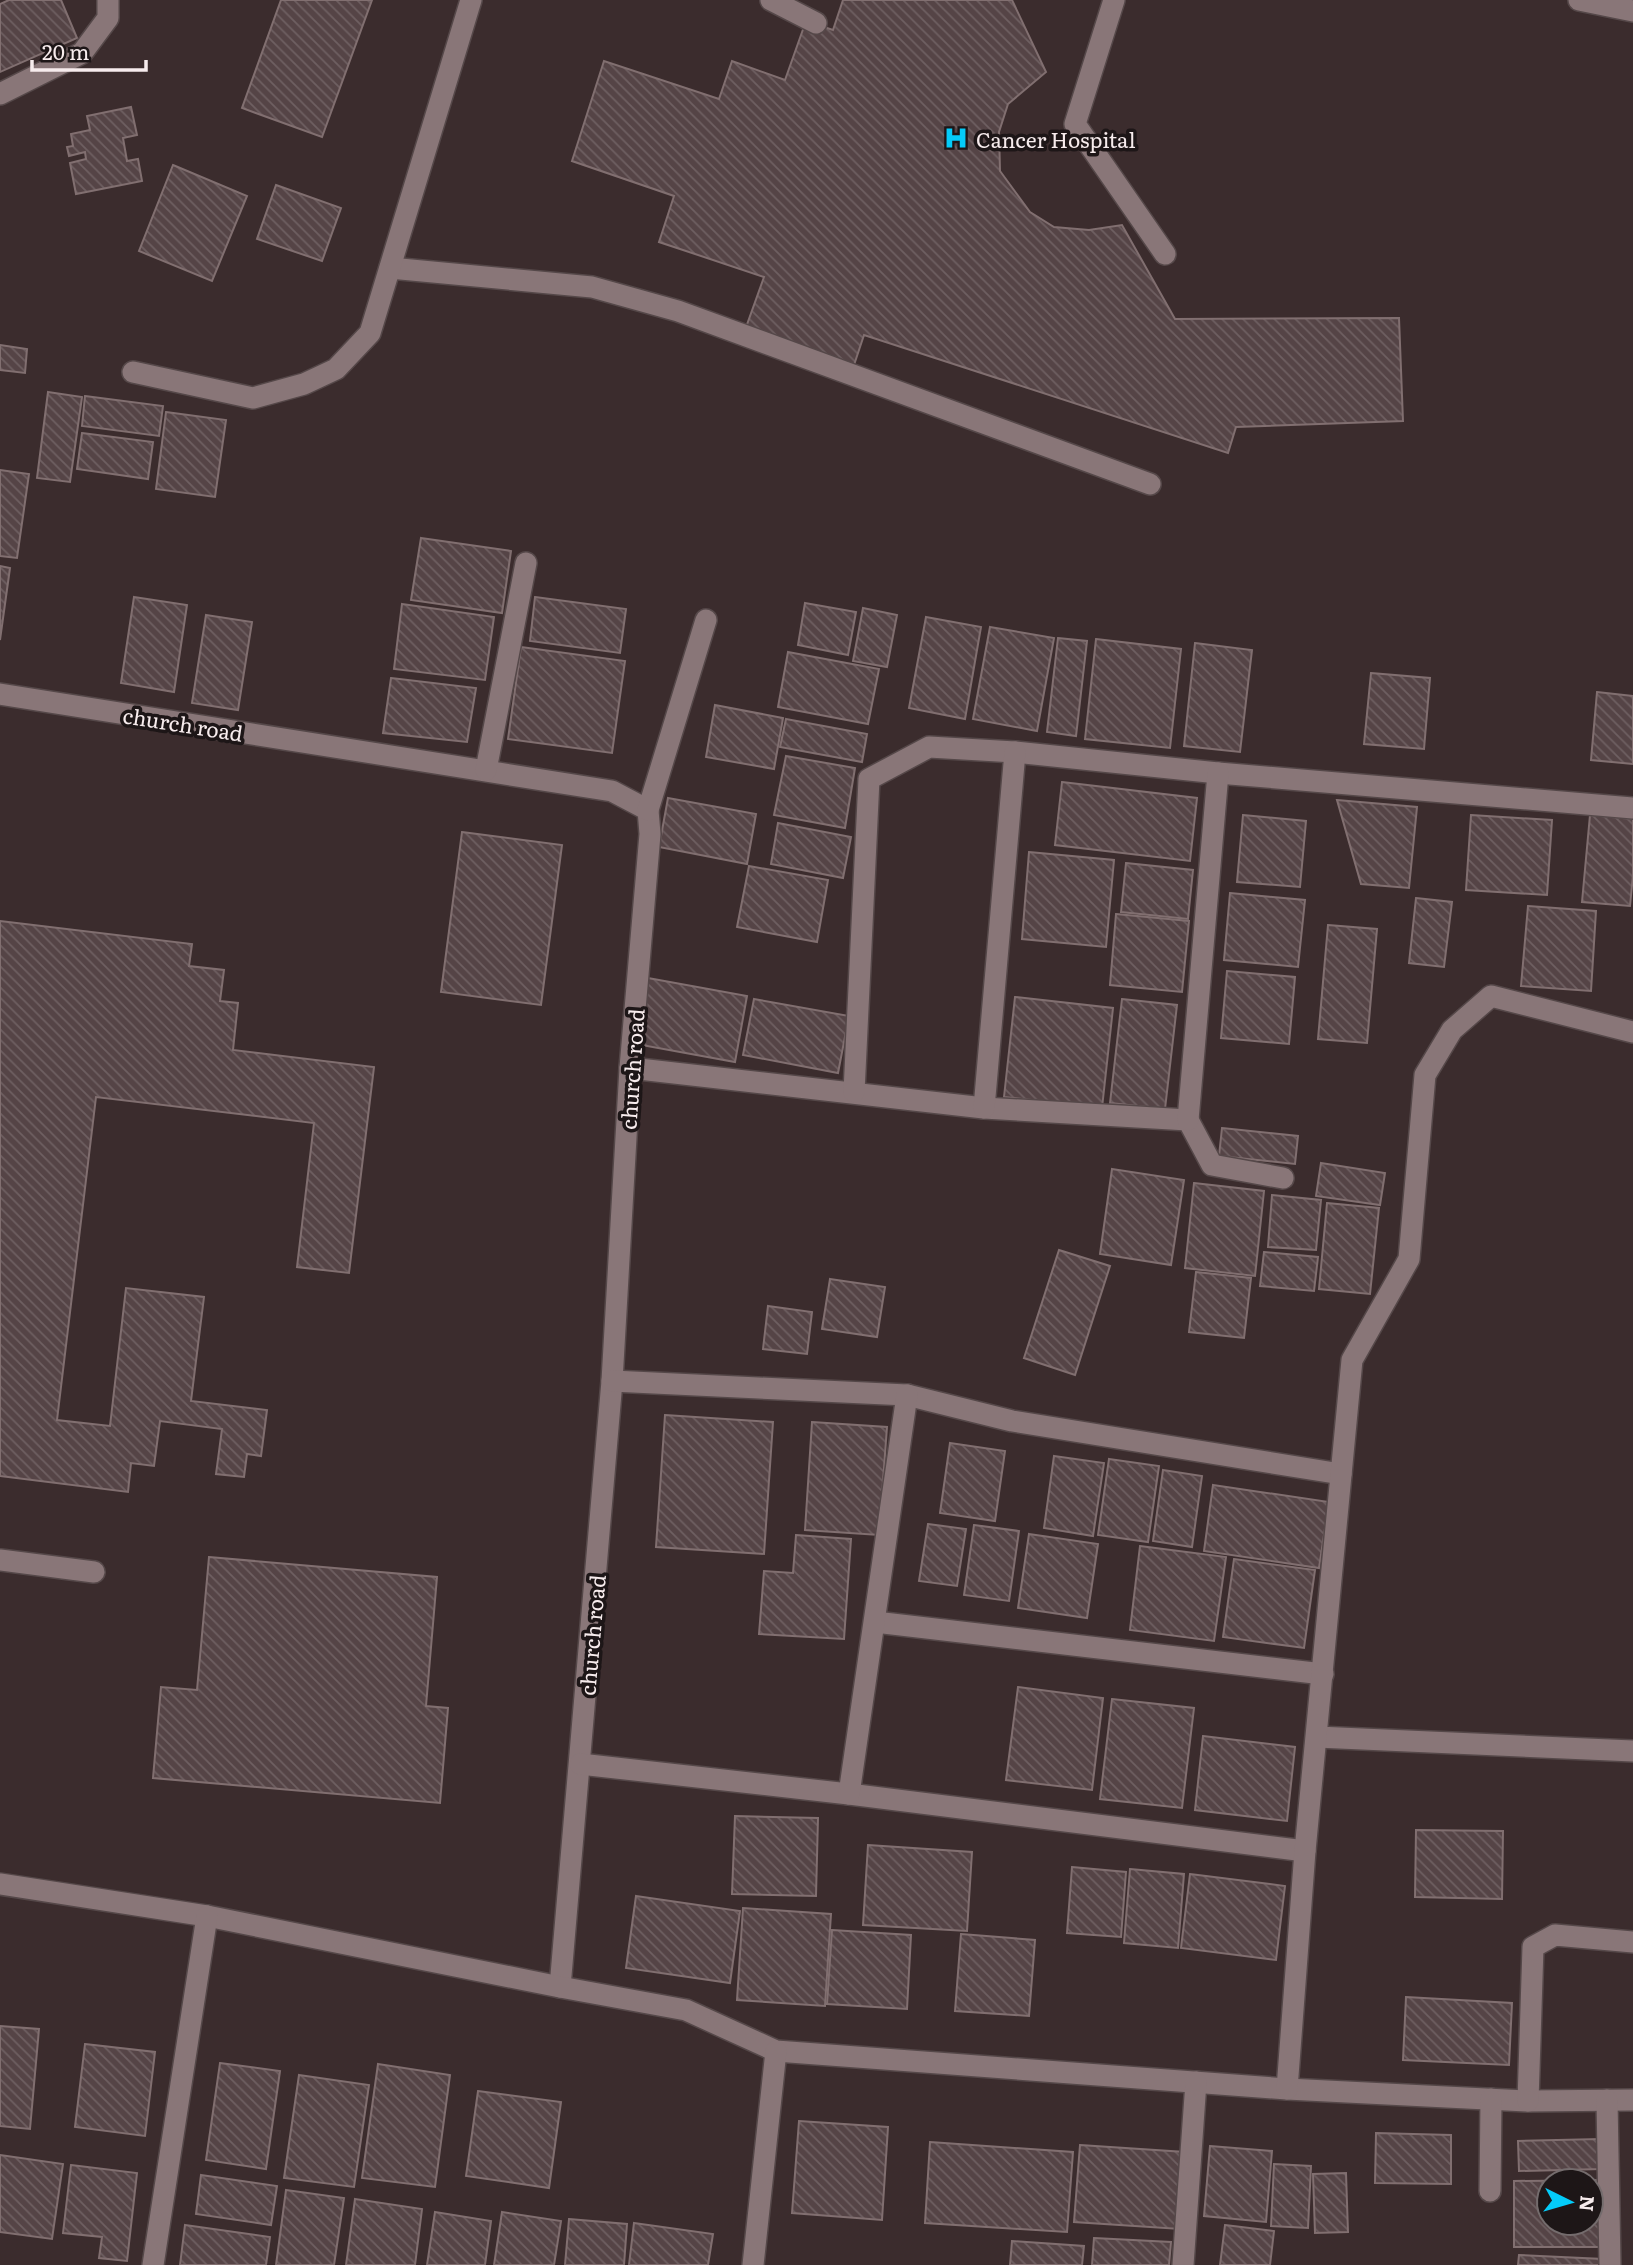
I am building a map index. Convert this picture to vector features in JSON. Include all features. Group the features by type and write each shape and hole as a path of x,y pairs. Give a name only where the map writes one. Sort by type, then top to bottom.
{"street":[{"path":"0,94 82,52 108,19 108,0"},
{"path":"133,372 253,398 304,384 336,369 370,333 471,0"},
{"path":"771,0 816,23"},
{"path":"1114,0 1075,124 1165,254"},
{"path":"1579,0 1633,11"},
{"path":"390,268 592,287 678,311 1150,484"},
{"path":"486,770 526,562"},
{"path":"648,810 706,620"},
{"name":"church road","path":"0,694 612,791 648,810 650,834 630,1068 612,1381 560,1987"},
{"path":"854,1092 869,779 929,747 1015,752 1218,774 1633,808"},
{"path":"984,1108 1015,752"},
{"path":"1218,774 1188,1120 1212,1164 1283,1178"},
{"path":"1287,2089 1305,1851 1352,1360 1409,1259 1425,1075 1452,1030 1491,996 1633,1032"},
{"path":"630,1068 984,1108 1188,1120"},
{"path":"612,1381 907,1395 1012,1421 1341,1474"},
{"path":"849,1794 907,1395"},
{"path":"0,1560 94,1572"},
{"path":"875,1622 1323,1674"},
{"path":"1317,1737 1633,1751"},
{"path":"580,1763 1305,1851"},
{"path":"0,1884 207,1916 686,2010 776,2051 1287,2089 1528,2101 1633,2100"},
{"path":"153,2265 207,1916"},
{"path":"1528,2101 1533,1947 1555,1936 1633,1942"},
{"path":"753,2265 776,2051"},
{"path":"1183,2265 1196,2082"},
{"path":"1490,2191 1491,2099"},
{"path":"1608,2100 1611,2265"}],"building":[{"path":"9,0 61,0 77,38 0,72 0,4"},
{"path":"281,0 372,0 322,137 242,108"},
{"path":"843,0 1012,0 1046,72 1008,104 999,132 1000,171 1030,212 1054,227 1089,230 1122,225 1175,319 1399,318 1403,421 1236,427 1228,453 864,335 852,371 744,333 764,277 659,242 674,196 572,161 604,61 719,99 732,61 785,80 806,21 833,30"},
{"path":"131,107 137,135 123,138 127,161 138,159 142,181 76,194 70,163 86,159 85,152 69,156 67,147 73,146 71,134 90,130 87,116"},
{"path":"173,165 247,196 212,281 139,251"},
{"path":"276,185 341,208 322,261 257,239"},
{"path":"0,345 27,349 25,373 0,370"},
{"path":"48,392 82,397 70,482 37,478"},
{"path":"85,396 163,406 159,436 82,426"},
{"path":"166,412 226,420 215,497 156,489"},
{"path":"82,433 153,442 148,479 77,469"},
{"path":"0,470 29,474 17,558 0,556"},
{"path":"421,538 511,551 502,613 411,600"},
{"path":"0,566 10,568 0,640"},
{"path":"134,597 187,605 174,692 121,683"},
{"path":"535,597 626,609 620,653 530,641"},
{"path":"805,603 856,612 848,655 798,645"},
{"path":"402,604 494,617 485,680 394,669"},
{"path":"863,608 897,615 887,667 853,661"},
{"path":"206,615 252,622 238,710 192,703"},
{"path":"926,617 981,627 965,719 909,708"},
{"path":"990,627 1054,638 1037,731 973,719"},
{"path":"1058,638 1087,641 1076,736 1047,732"},
{"path":"1096,639 1181,649 1170,748 1085,739"},
{"path":"1195,643 1252,650 1240,752 1184,746"},
{"path":"521,647 625,661 612,753 508,739"},
{"path":"788,652 879,669 868,724 778,707"},
{"path":"1371,673 1430,678 1424,749 1364,744"},
{"path":"391,678 476,688 467,742 383,733"},
{"path":"1597,692 1633,696 1633,764 1591,760"},
{"path":"715,705 783,718 774,769 706,757"},
{"path":"786,719 867,734 862,762 780,747"},
{"path":"786,756 855,768 845,828 774,815"},
{"path":"1062,782 1197,798 1190,861 1055,845"},
{"path":"668,798 756,814 747,864 659,847"},
{"path":"1337,800 1417,807 1409,888 1361,884"},
{"path":"1243,815 1306,821 1300,887 1237,882"},
{"path":"1471,815 1552,820 1547,895 1466,890"},
{"path":"1590,815 1633,819 1630,906 1582,902"},
{"path":"778,823 851,837 843,878 771,864"},
{"path":"462,832 562,845 541,1005 441,992"},
{"path":"1029,852 1114,860 1106,947 1022,939"},
{"path":"1126,863 1193,870 1188,919 1121,912"},
{"path":"749,866 828,880 817,942 737,927"},
{"path":"1230,893 1305,900 1298,967 1224,960"},
{"path":"1416,898 1452,902 1444,967 1409,963"},
{"path":"1528,906 1596,911 1591,991 1521,986"},
{"path":"1116,914 1189,921 1182,992 1110,985"},
{"path":"0,921 192,944 189,966 224,970 220,1001 238,1003 233,1050 374,1067 349,1273 297,1267 314,1123 96,1097 57,1420 110,1426 126,1288 204,1297 191,1401 267,1410 261,1456 247,1454 244,1477 216,1474 222,1429 160,1421 154,1466 131,1463 128,1492 0,1476"},
{"path":"1328,925 1377,929 1367,1043 1318,1039"},
{"path":"1227,971 1295,977 1289,1044 1221,1038"},
{"path":"648,978 747,996 735,1062 636,1044"},
{"path":"1015,997 1113,1008 1102,1108 1004,1097"},
{"path":"754,999 849,1016 838,1073 743,1055"},
{"path":"1122,999 1177,1005 1165,1109 1110,1103"},
{"path":"1222,1128 1298,1136 1295,1164 1219,1156"},
{"path":"1321,1163 1385,1173 1380,1205 1316,1196"},
{"path":"1112,1169 1184,1180 1171,1265 1100,1254"},
{"path":"1194,1183 1264,1191 1255,1276 1185,1268"},
{"path":"1272,1195 1321,1200 1316,1250 1268,1247"},
{"path":"1327,1203 1379,1208 1370,1294 1319,1289"},
{"path":"1059,1250 1110,1266 1075,1375 1024,1358"},
{"path":"1264,1252 1318,1257 1314,1291 1260,1286"},
{"path":"1196,1272 1251,1278 1244,1338 1189,1332"},
{"path":"830,1279 885,1287 877,1337 822,1329"},
{"path":"768,1306 812,1312 807,1354 763,1349"},
{"path":"665,1415 773,1422 764,1554 656,1547"},
{"path":"812,1422 887,1427 879,1535 805,1530"},
{"path":"950,1443 1005,1451 995,1521 940,1513"},
{"path":"1054,1456 1104,1463 1093,1536 1044,1528"},
{"path":"1109,1459 1159,1466 1148,1542 1098,1535"},
{"path":"1163,1470 1202,1476 1192,1547 1153,1541"},
{"path":"1213,1485 1329,1502 1319,1568 1204,1551"},
{"path":"928,1524 966,1529 957,1586 919,1581"},
{"path":"974,1525 1019,1531 1009,1601 964,1595"},
{"path":"1029,1534 1098,1544 1087,1618 1018,1608"},
{"path":"796,1535 851,1539 844,1639 759,1634 764,1571 793,1573"},
{"path":"1140,1546 1226,1557 1214,1641 1130,1630"},
{"path":"209,1557 437,1577 426,1706 448,1708 440,1803 153,1778 161,1687 197,1690"},
{"path":"1234,1559 1315,1570 1304,1648 1223,1637"},
{"path":"1018,1687 1103,1698 1092,1790 1006,1780"},
{"path":"1112,1699 1194,1708 1182,1808 1100,1799"},
{"path":"1203,1736 1295,1747 1287,1821 1195,1810"},
{"path":"735,1816 818,1818 816,1896 732,1894"},
{"path":"1416,1830 1503,1831 1502,1899 1415,1897"},
{"path":"868,1845 972,1852 967,1931 863,1925"},
{"path":"1072,1867 1126,1872 1121,1937 1067,1933"},
{"path":"1130,1869 1184,1874 1178,1948 1124,1943"},
{"path":"1190,1874 1285,1886 1276,1960 1181,1948"},
{"path":"636,1896 740,1911 730,1983 626,1968"},
{"path":"743,1908 831,1914 825,2006 737,2000"},
{"path":"832,1930 911,1935 907,2009 827,2004"},
{"path":"961,1934 1035,1940 1029,2016 955,2011"},
{"path":"1406,1997 1512,2003 1509,2065 1403,2060"},
{"path":"0,2026 39,2029 30,2129 0,2126"},
{"path":"85,2044 155,2052 145,2136 75,2127"},
{"path":"220,2063 280,2071 266,2169 206,2160"},
{"path":"378,2064 450,2075 435,2187 362,2178"},
{"path":"299,2075 369,2085 354,2187 284,2178"},
{"path":"478,2091 561,2102 549,2188 466,2176"},
{"path":"799,2121 888,2127 882,2220 792,2213"},
{"path":"1376,2133 1451,2135 1451,2184 1375,2183"},
{"path":"1600,2139 1601,2167 1535,2167 1535,2171 1519,2171 1518,2141"},
{"path":"930,2142 1073,2152 1067,2232 925,2223"},
{"path":"1080,2145 1185,2152 1180,2229 1074,2222"},
{"path":"1210,2146 1272,2151 1266,2222 1204,2216"},
{"path":"0,2155 63,2164 52,2239 0,2232"},
{"path":"1274,2164 1311,2166 1308,2228 1271,2226"},
{"path":"71,2165 137,2173 127,2261 99,2258 102,2237 63,2233"},
{"path":"1346,2173 1348,2232 1315,2233 1313,2174"},
{"path":"201,2175 277,2186 271,2225 196,2214"},
{"path":"1514,2181 1535,2181 1535,2237 1604,2237 1604,2247 1514,2247"},
{"path":"286,2190 344,2198 334,2265 276,2265"},
{"path":"355,2199 422,2209 415,2265 346,2265"},
{"path":"435,2212 491,2221 485,2265 427,2265"},
{"path":"502,2212 561,2221 554,2265 494,2265"},
{"path":"569,2219 627,2224 624,2265 565,2265"},
{"path":"634,2223 713,2234 708,2265 629,2265"},
{"path":"185,2225 270,2237 266,2265 180,2265"},
{"path":"1225,2225 1274,2231 1270,2265 1220,2265"},
{"path":"1094,2238 1171,2242 1169,2265 1092,2265"},
{"path":"1012,2241 1084,2246 1082,2265 1010,2265"},
{"path":"1519,2255 1603,2259 1603,2265 1518,2265"}],"place":[{"name":"Cancer Hospital","path":"956,138"}]}
